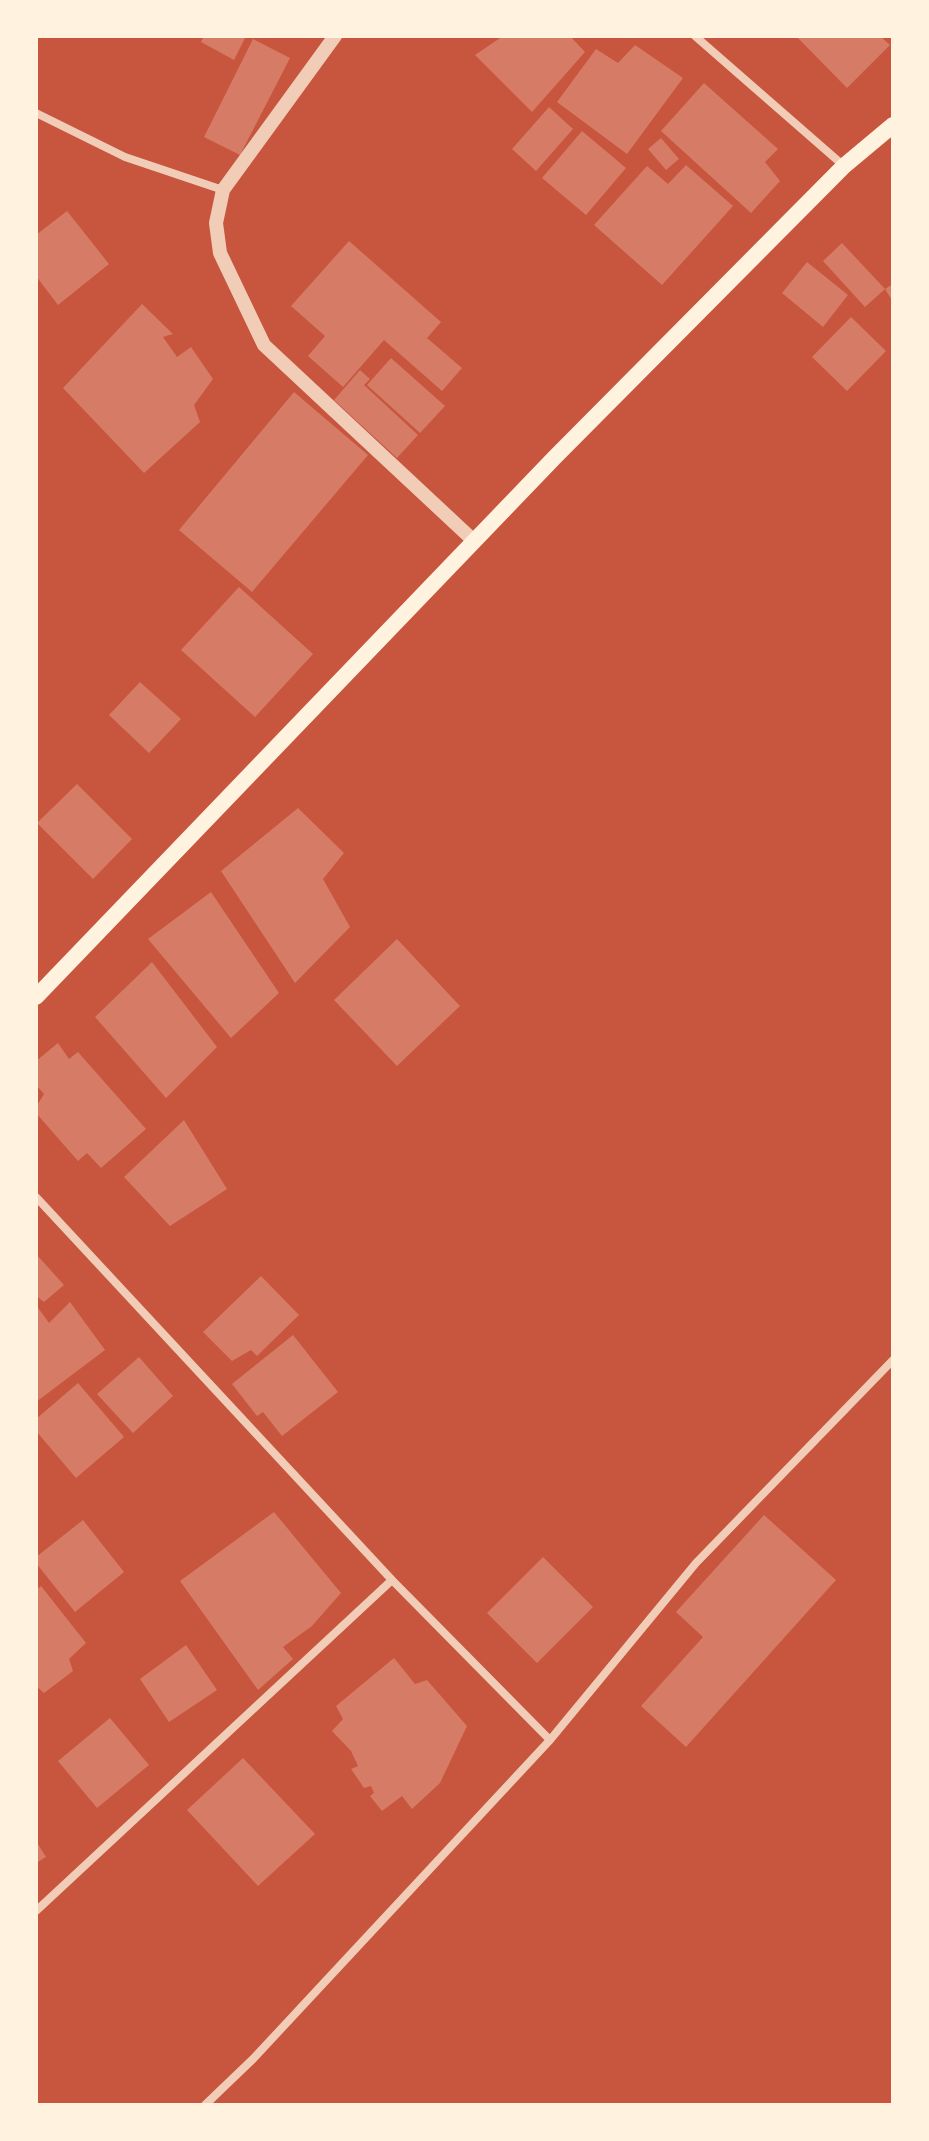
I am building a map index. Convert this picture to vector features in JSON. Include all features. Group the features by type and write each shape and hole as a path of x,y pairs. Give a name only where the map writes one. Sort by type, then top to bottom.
{"main road":[{"path":"36,997 474,541 844,166 893,125"}],"street":[{"path":"335,36 223,190 216,223 220,253 264,345 474,541"},
{"path":"695,36 844,166"},
{"path":"36,113 125,157 223,190"},
{"path":"36,1197 392,1580 550,1740"},
{"path":"205,2105 284,2026 550,1740 696,1563 893,1360"},
{"path":"36,1911 392,1580"}],"building":[{"path":"204,36 246,36 234,60 201,42"},
{"path":"503,36 570,36 585,52 532,112 475,55"},
{"path":"796,36 880,36 890,45 847,88"},
{"path":"253,39 290,58 240,155 204,137"},
{"path":"635,45 683,78 627,154 557,102 596,49 618,63"},
{"path":"704,83 778,149 765,162 780,181 751,213 661,131"},
{"path":"549,107 573,129 536,171 512,149"},
{"path":"582,131 626,168 586,215 542,178"},
{"path":"661,138 679,159 666,170 648,149"},
{"path":"686,165 733,206 662,285 594,225 647,166 668,184"},
{"path":"67,211 109,264 58,305 36,276 36,235"},
{"path":"349,241 441,322 427,338 462,368 442,391 384,340 343,387 308,356 325,336 291,306"},
{"path":"842,243 885,289 865,307 823,261"},
{"path":"807,262 848,295 823,327 782,293"},
{"path":"893,284 893,302 885,289"},
{"path":"142,304 173,334 163,337 177,357 191,347 213,379 194,405 200,422 144,473 63,388"},
{"path":"851,317 886,351 847,391 812,357"},
{"path":"391,358 445,406 420,433 367,385"},
{"path":"360,370 370,379 364,385 418,435 397,458 334,400"},
{"path":"294,392 368,455 252,592 179,530"},
{"path":"239,587 313,654 255,717 181,650"},
{"path":"140,682 181,719 149,753 109,715"},
{"path":"77,784 132,839 93,879 37,823"},
{"path":"298,808 344,853 323,879 350,927 295,983 221,871"},
{"path":"211,892 279,993 231,1038 148,939"},
{"path":"397,939 460,1006 397,1066 334,1000"},
{"path":"152,962 217,1047 166,1098 95,1017"},
{"path":"58,1043 69,1059 78,1052 146,1129 101,1168 87,1153 78,1161 36,1113 44,1094 36,1085 36,1061"},
{"path":"184,1120 227,1189 170,1226 124,1177"},
{"path":"36,1254 64,1285 44,1302 36,1296"},
{"path":"261,1276 299,1315 257,1356 251,1350 232,1361 203,1332"},
{"path":"70,1302 105,1350 36,1402 36,1305 49,1323"},
{"path":"293,1335 338,1392 282,1436 263,1412 257,1416 232,1384"},
{"path":"139,1357 173,1396 133,1433 97,1394"},
{"path":"78,1383 124,1437 76,1478 36,1431 36,1419"},
{"path":"274,1512 341,1593 312,1626 283,1647 293,1659 258,1690 180,1581"},
{"path":"764,1515 836,1580 686,1747 641,1706 703,1637 676,1612"},
{"path":"83,1520 124,1572 75,1612 36,1563 36,1557"},
{"path":"543,1557 593,1607 537,1663 487,1613"},
{"path":"41,1586 86,1643 69,1659 73,1671 44,1693 36,1686 36,1590"},
{"path":"186,1645 217,1690 169,1722 140,1679"},
{"path":"394,1658 415,1684 427,1680 467,1726 440,1783 412,1809 402,1796 382,1811 370,1796 374,1793 371,1786 364,1788 351,1769 358,1766 351,1751 332,1731 343,1719 336,1706"},
{"path":"110,1718 149,1765 97,1808 58,1761"},
{"path":"243,1758 315,1834 258,1886 187,1810"},
{"path":"36,1841 46,1857 36,1863"}]}
